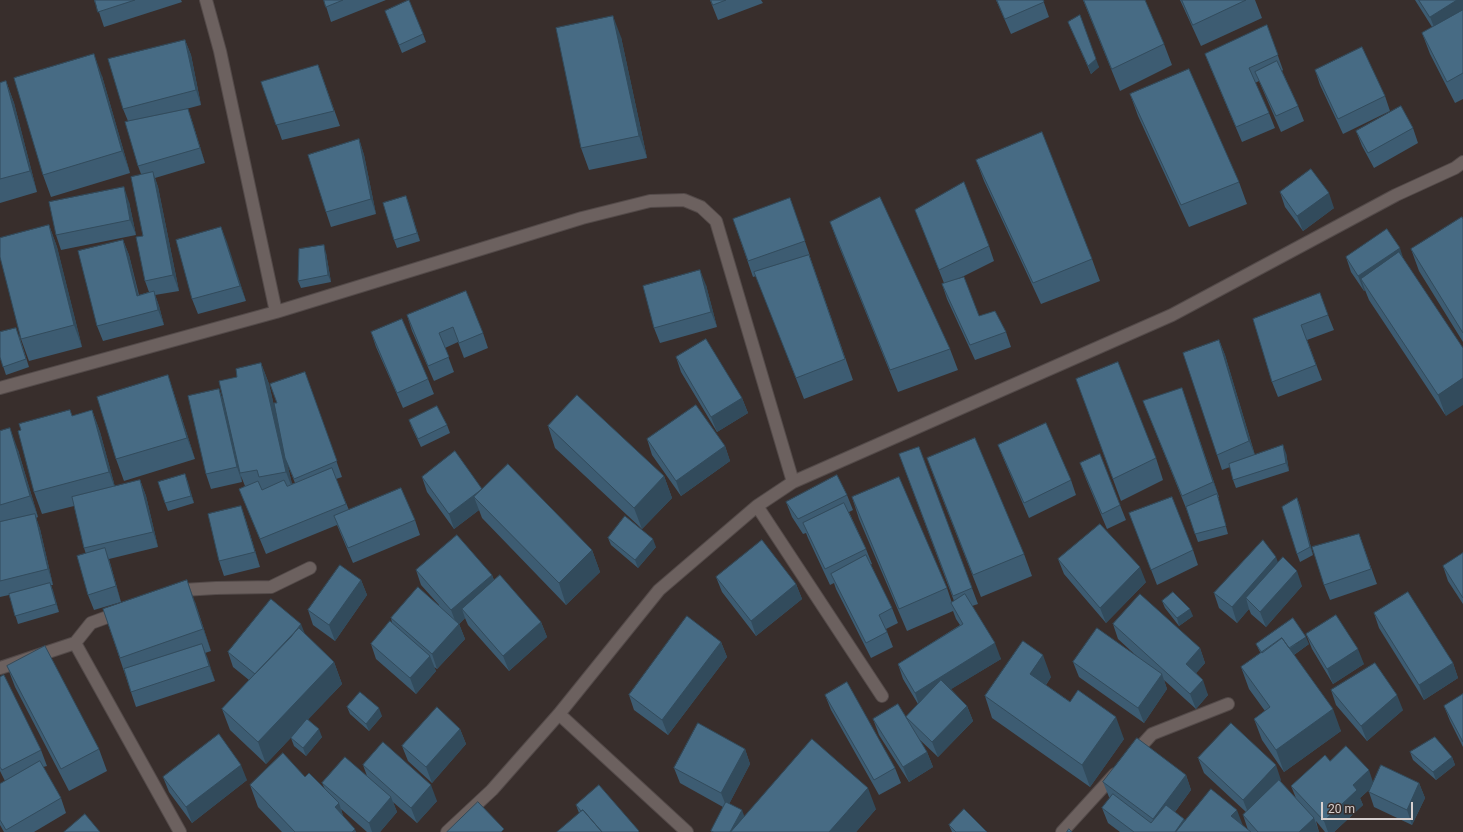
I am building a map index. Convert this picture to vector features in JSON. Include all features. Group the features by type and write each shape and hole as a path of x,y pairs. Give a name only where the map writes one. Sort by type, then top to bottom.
{"street":[{"path":"206,0 220,51 276,312"},
{"path":"447,832 492,790 559,714 659,590 757,506 793,482 1172,314 1396,195 1455,168 1463,162"},
{"path":"0,388 276,312 582,218 650,201 684,200 701,207 716,221 793,482"},
{"path":"757,506 882,696"},
{"path":"162,598 183,590 271,587 310,568"},
{"path":"0,668 75,643 91,622 134,608"},
{"path":"75,643 180,832"},
{"path":"1062,832 1152,734 1228,704"},
{"path":"559,714 688,832"}],"building":[{"path":"95,0 135,0 98,12"},
{"path":"324,0 343,0 326,7"},
{"path":"409,0 423,34 399,45 385,11"},
{"path":"711,0 726,0 713,5"},
{"path":"997,0 1043,0 1044,2 1005,19"},
{"path":"1084,0 1145,0 1164,44 1112,69"},
{"path":"1182,0 1246,0 1193,25"},
{"path":"1419,0 1457,0 1430,17"},
{"path":"1463,10 1463,73 1447,82 1422,33"},
{"path":"1080,15 1096,59 1088,66 1068,22"},
{"path":"613,16 639,136 581,148 556,28"},
{"path":"1267,25 1278,55 1249,68 1269,113 1236,127 1205,54"},
{"path":"185,40 196,90 123,109 108,59"},
{"path":"1362,47 1385,96 1338,119 1315,70"},
{"path":"94,54 122,151 43,175 14,78"},
{"path":"1277,61 1298,106 1276,116 1255,72"},
{"path":"318,65 334,111 276,125 261,82"},
{"path":"1189,69 1239,182 1181,205 1130,94"},
{"path":"6,81 30,171 0,179 0,83"},
{"path":"1401,106 1413,128 1368,153 1356,131"},
{"path":"188,109 200,148 138,166 125,122"},
{"path":"1042,132 1092,259 1033,283 976,160"},
{"path":"359,139 371,199 326,212 308,155"},
{"path":"1311,169 1329,193 1297,216 1280,192"},
{"path":"153,172 173,275 145,281 136,237 143,236 131,177"},
{"path":"964,182 989,246 939,270 915,210"},
{"path":"124,187 130,220 56,235 49,202"},
{"path":"406,196 417,233 394,240 383,203"},
{"path":"880,197 950,349 890,370 830,222"},
{"path":"790,198 805,241 748,261 733,219"},
{"path":"1462,217 1463,219 1463,333 1411,249"},
{"path":"49,225 74,325 21,339 0,257 0,238"},
{"path":"221,227 240,286 192,299 176,240"},
{"path":"1387,229 1400,248 1358,276 1346,257"},
{"path":"123,240 137,296 154,291 158,310 97,326 78,251"},
{"path":"324,245 328,275 298,281 299,249"},
{"path":"1399,252 1463,348 1463,378 1438,395 1361,279"},
{"path":"809,255 845,359 796,378 754,272"},
{"path":"700,270 711,312 654,328 643,286"},
{"path":"964,277 979,316 995,311 1006,332 970,345 942,284"},
{"path":"466,291 483,333 459,343 453,327 439,333 449,357 428,366 407,315"},
{"path":"1320,293 1328,315 1301,325 1316,365 1272,382 1253,319"},
{"path":"402,319 428,379 397,393 371,332"},
{"path":"16,328 26,359 3,367 0,357 0,332"},
{"path":"706,339 742,398 711,417 676,357"},
{"path":"1219,340 1249,441 1217,455 1183,353"},
{"path":"1118,362 1156,458 1113,479 1076,379"},
{"path":"261,363 286,472 259,477 257,470 240,473 219,381 237,377 236,369"},
{"path":"305,372 337,461 294,479 285,458 274,403 277,403 270,384"},
{"path":"168,375 187,438 116,459 97,397"},
{"path":"1182,388 1213,482 1182,496 1143,401"},
{"path":"219,389 237,467 206,474 188,396"},
{"path":"577,395 664,476 634,508 548,426"},
{"path":"696,405 725,446 676,481 647,439"},
{"path":"437,406 447,425 418,439 409,420"},
{"path":"70,410 72,416 92,410 109,472 34,492 18,431 21,430 19,424"},
{"path":"1046,423 1071,480 1024,503 998,445"},
{"path":"10,428 30,496 0,505 0,431"},
{"path":"975,438 1024,554 973,575 927,458"},
{"path":"1283,445 1286,463 1233,480 1229,464"},
{"path":"919,447 972,588 953,596 899,454"},
{"path":"455,451 482,489 449,514 422,477"},
{"path":"1100,454 1120,505 1102,514 1080,463"},
{"path":"508,464 592,550 559,583 474,497"},
{"path":"332,468 346,504 260,539 239,489 258,481 262,490 284,480 287,486"},
{"path":"185,474 191,496 165,503 158,482"},
{"path":"837,475 847,495 798,519 786,502"},
{"path":"899,477 947,588 899,609 852,497"},
{"path":"140,480 153,532 84,548 72,497"},
{"path":"401,488 415,520 348,548 334,516"},
{"path":"1217,494 1226,526 1195,534 1186,507"},
{"path":"1172,497 1193,550 1151,570 1129,513"},
{"path":"1297,498 1310,547 1297,554 1282,507"},
{"path":"844,503 866,549 825,569 803,523"},
{"path":"241,506 255,552 219,561 208,514"},
{"path":"35,514 48,569 0,581 0,522"},
{"path":"625,516 653,539 635,560 608,538"},
{"path":"1100,524 1140,567 1100,608 1058,559"},
{"path":"1359,534 1371,569 1324,585 1312,547"},
{"path":"457,535 492,575 451,610 416,570"},
{"path":"762,540 796,584 751,621 716,577"},
{"path":"1263,540 1276,557 1232,607 1214,593"},
{"path":"105,548 116,586 88,595 77,556"},
{"path":"1463,553 1463,598 1443,566"},
{"path":"866,555 892,608 879,615 887,632 866,643 831,574"},
{"path":"1283,557 1297,571 1260,612 1246,598"},
{"path":"340,565 361,580 329,625 308,610"},
{"path":"500,575 541,622 503,656 462,609"},
{"path":"187,580 203,629 120,658 103,609"},
{"path":"50,583 56,604 15,616 9,594"},
{"path":"418,587 459,624 432,654 391,618"},
{"path":"1173,592 1190,609 1177,618 1162,601"},
{"path":"1408,592 1453,663 1419,685 1374,613"},
{"path":"965,594 995,643 915,693 898,664 963,624 951,603"},
{"path":"1140,594 1200,648 1186,664 1203,680 1190,694 1113,624"},
{"path":"271,599 301,624 291,637 255,674 228,652"},
{"path":"1336,615 1358,649 1327,669 1306,634"},
{"path":"687,616 721,642 662,720 629,695"},
{"path":"1293,618 1306,637 1289,648 1282,638 1262,653 1256,644"},
{"path":"390,621 430,656 410,678 371,644"},
{"path":"299,628 334,662 258,742 222,709"},
{"path":"1097,628 1162,674 1138,708 1073,662"},
{"path":"1282,638 1333,709 1276,750 1254,719 1270,707 1241,667"},
{"path":"1023,641 1043,655 1030,674 1070,702 1078,690 1116,717 1082,765 985,696"},
{"path":"202,644 209,666 131,692 124,669"},
{"path":"45,646 99,749 61,769 7,666"},
{"path":"1375,663 1397,695 1361,726 1331,690"},
{"path":"4,675 41,750 2,770 0,767 0,677"},
{"path":"941,680 967,706 932,742 906,717"},
{"path":"847,682 895,768 874,780 825,695"},
{"path":"360,692 379,708 366,724 347,707"},
{"path":"1463,694 1463,742 1444,706"},
{"path":"898,704 927,752 903,767 873,719"},
{"path":"437,707 460,729 426,767 402,746"},
{"path":"307,719 319,729 303,748 291,738"},
{"path":"698,723 745,749 721,793 674,768"},
{"path":"1231,723 1276,765 1243,800 1198,758"},
{"path":"219,734 241,765 186,807 163,777"},
{"path":"1435,737 1452,757 1433,772 1410,752"},
{"path":"1137,738 1186,775 1153,819 1103,782"},
{"path":"812,739 868,788 829,832 731,832"},
{"path":"383,742 431,785 411,808 363,765"},
{"path":"1346,746 1369,770 1353,785 1357,790 1324,821 1291,786 1325,755 1330,761"},
{"path":"283,753 305,777 309,773 339,803 335,807 355,829 352,832 295,832 250,785"},
{"path":"345,757 391,797 369,823 322,783"},
{"path":"40,761 61,798 6,830 0,820 0,784"},
{"path":"1381,765 1419,783 1407,810 1369,792"},
{"path":"1279,780 1314,818 1299,832 1258,832 1243,815"},
{"path":"599,785 639,831 638,832 602,832 583,810 581,811 576,805"},
{"path":"1211,789 1237,810 1231,816 1251,832 1176,832"},
{"path":"1113,794 1151,823 1166,805 1184,819 1175,832 1134,832 1102,808"},
{"path":"478,802 504,829 501,832 447,832"},
{"path":"726,802 742,810 730,832 711,831"},
{"path":"964,809 987,832 956,832 949,825"},
{"path":"583,810 602,832 557,832"},
{"path":"85,814 100,832 64,832"}]}
